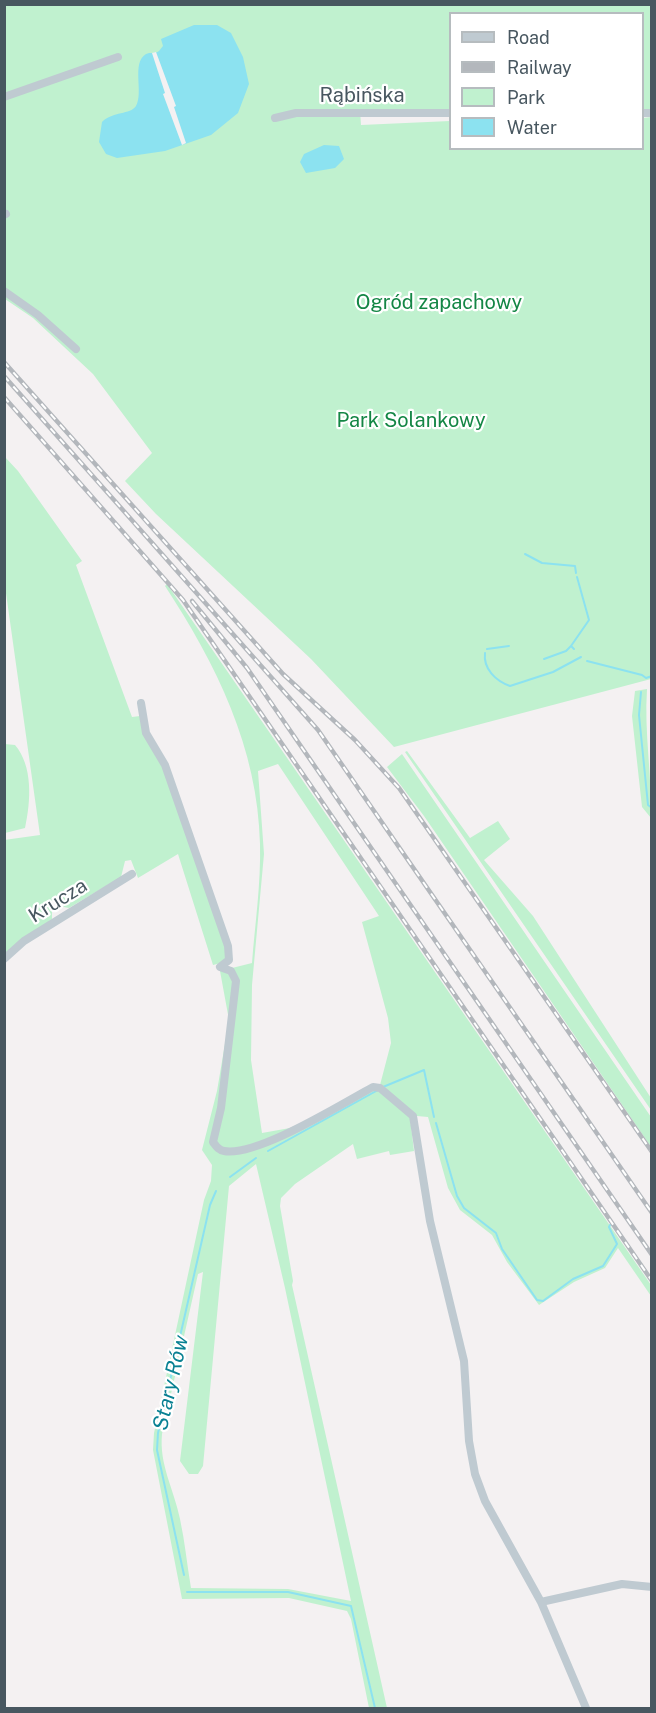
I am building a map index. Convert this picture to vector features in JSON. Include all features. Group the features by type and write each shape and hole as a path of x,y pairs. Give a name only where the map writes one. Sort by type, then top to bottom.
{"street":[{"path":"4,97 118,57"},
{"name":"Rąbińska","path":"275,118 296,112 449,113"},
{"path":"4,291 38,315 76,349"},
{"path":"141,703 146,733 165,765 228,945 229,960 220,967 231,971 236,981 221,1107 213,1142 218,1149 224,1152 260,1145 373,1087 380,1088 413,1116 430,1221 464,1361 469,1441 475,1474 485,1501 541,1602 586,1708"},
{"name":"Krucza","path":"4,959 24,941 132,874"},
{"path":"541,1602 622,1584 651,1587"}],"green space":[{"name":"Park Solankowy","path":"4,5 651,5 651,111 644,111 644,12 449,12 449,111 360,110 361,125 449,121 449,150 644,150 644,118 651,117 651,679 394,747 311,659 156,514 125,481 152,453 93,374 33,318 5,299"},
{"path":"5,457 18,471 82,561 76,565 132,717 140,716 161,762 226,947 225,962 213,965 178,854 138,878 131,860 125,861 121,877 69,908 64,907 59,899 52,901 52,919 5,954 4,840 40,835 5,586"},
{"path":"167,584 651,1285 651,1296 618,1248 605,1268 574,1282 539,1305 507,1262 492,1235 460,1210 448,1188 428,1117 417,1116 380,1085 391,1043 388,1018 362,922 379,916 278,764 258,771 264,854 252,985 251,1060 262,1133 290,1128 373,1090 380,1091 410,1117 414,1151 390,1155 389,1151 357,1159 353,1144 295,1184 281,1198 280,1206 292,1285 387,1708 369,1708 351,1619 347,1611 289,1598 182,1599 153,1450 154,1433 204,1200 211,1181 212,1165 202,1150 217,1091 229,1020 220,971 252,963 259,889 260,844 251,774 243,741 231,708 201,646 165,586","holes":["256,1164 285,1288 351,1601 288,1589 191,1588 180,1519 165,1467 162,1434 198,1274 203,1272 180,1461 189,1474 198,1474 203,1466 229,1186"]},
{"path":"647,689 646,721 651,818 642,807 632,716 635,691"},
{"path":"5,744 15,745 21,753 28,773 29,795 25,828 5,833"},
{"path":"407,751 470,838 498,821 510,839 484,860 533,916 651,1098 651,1110 405,752"},
{"path":"402,754 651,1117 651,1147 424,816 387,767"}],"water":[{"path":"194,25 217,25 231,33 243,57 249,84 238,113 211,135 165,151 117,158 106,154 99,142 102,122 111,116 130,111 136,106 139,93 138,71 142,58 146,54 159,51 163,46 161,39"},
{"path":"324,145 339,146 344,159 335,168 306,173 300,162 304,154"}],"pier":[{"path":"156,52 176,106 174,107 186,143 182,145 163,94 165,93 152,53"}],"waterway":[{"path":"525,554 542,563 575,566 576,573"},
{"path":"574,649 571,646 589,620 577,577"},
{"path":"487,649 509,646"},
{"path":"544,659 566,651 571,646"},
{"path":"485,653 486,664 491,674 510,686 553,672 581,657"},
{"path":"587,661 646,678 652,676"},
{"path":"641,692 639,715 648,805 652,808"},
{"name":"Stary Rów","path":"383,1087 424,1070 434,1117"},
{"name":"Stary Rów","path":"268,1151 378,1090"},
{"name":"Stary Rów","path":"436,1123 457,1196 464,1208 496,1233 502,1249 537,1300 543,1301 573,1279 603,1266 617,1244 610,1225"},
{"name":"Stary Rów","path":"230,1177 256,1158"},
{"name":"Stary Rów","path":"184,1575 157,1450 158,1433 210,1205 216,1191"},
{"name":"Stary Rów","path":"187,1592 288,1592 351,1606 375,1708"}],"railway":[{"path":"4,362 283,674 355,740 399,788 652,1152"},
{"path":"4,376 318,730 652,1213"},
{"path":"4,397 183,600 652,1281"},
{"path":"192,601 247,668 652,1255"}],"park label":[{"name":"Ogród zapachowy","path":"439,303"}]}
